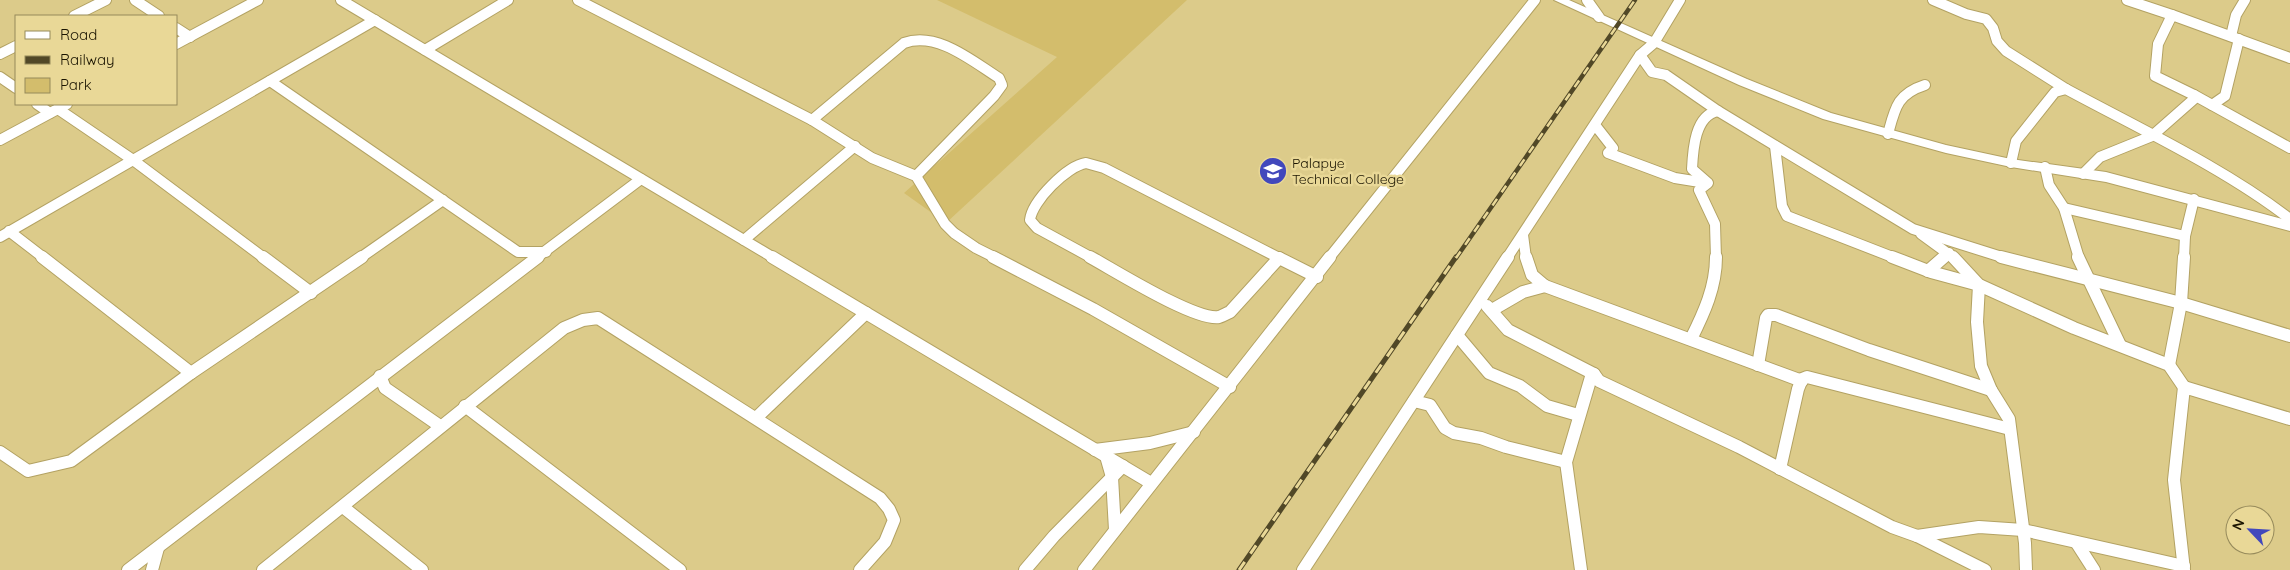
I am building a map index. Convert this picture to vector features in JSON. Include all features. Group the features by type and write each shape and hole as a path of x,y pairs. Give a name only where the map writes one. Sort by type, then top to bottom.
{"street":[{"path":"76,15 106,0"},
{"path":"135,0 158,15"},
{"path":"178,43 258,0"},
{"path":"341,0 1151,484"},
{"path":"425,50 508,0"},
{"path":"578,0 812,120 893,168 916,176 945,224 954,234 976,248 1093,310 1230,387"},
{"path":"1560,0 1791,103 1888,134 2011,163 2106,177 2290,226"},
{"path":"1587,0 1599,17"},
{"path":"1302,570 1640,55 1654,43 1680,0"},
{"path":"1933,0 1966,14 1986,19 1993,28 1997,41 2006,52 2066,89 2268,202 2290,219"},
{"path":"2127,0 2290,58"},
{"path":"2212,105 2225,96 2235,37 2236,15 2246,0"},
{"path":"1084,570 1317,277 1530,1"},
{"path":"2172,15 2158,44 2155,76 2194,95 2290,148"},
{"path":"191,373 5,234 375,20"},
{"path":"178,29 190,37"},
{"path":"812,120 904,43 915,40 924,39 932,42 999,78 1002,85 994,96 916,176"},
{"path":"0,54 15,46"},
{"path":"1640,55 1652,72 1666,75 1718,111 1913,229 1949,253 1979,285 1977,322 1981,366 1991,390 1999,400 2009,419 2026,570"},
{"path":"0,77 15,87"},
{"path":"270,81 518,252 546,252"},
{"path":"1888,134 1894,111 1901,97 1916,87 1925,86"},
{"path":"2011,163 2016,141 2055,92 2066,89"},
{"path":"2083,174 2100,158 2133,142 2152,136 2194,99 2194,95"},
{"path":"42,105 58,108 133,160 311,293"},
{"path":"0,140 58,108"},
{"path":"1708,183 1692,169 1693,158 1701,122 1710,112 1718,111"},
{"path":"1595,125 1613,148 1608,153 1675,178 1708,183"},
{"path":"744,240 855,146"},
{"path":"1775,146 1782,206 1787,216 1928,271 1979,285 2074,328 2169,365 2184,387 2174,480 2184,568 2023,530 1979,527 1917,536"},
{"path":"1280,258 1230,312 1219,317 1203,316 1164,298 1037,228 1030,220 1031,212 1066,174 1084,162 1092,163 1280,258 1317,277"},
{"path":"2045,167 2049,185 2064,208 2078,257 2120,345"},
{"path":"128,570 380,376 641,179"},
{"path":"1691,340 1708,304 1716,266 1714,224 1699,190 1708,183"},
{"path":"2169,365 2181,304 2185,236 2194,199"},
{"path":"0,452 28,471 71,461 191,373 311,293 443,200"},
{"path":"2064,208 2185,236"},
{"path":"1913,229 2004,258 2181,304 2290,336"},
{"path":"1523,235 1527,266 1532,277 1545,286 1802,381"},
{"path":"518,252 521,270"},
{"path":"1928,271 1949,253"},
{"path":"1492,310 1514,296 1537,287 1545,286"},
{"path":"1479,301 1492,310 1508,330 1594,374 1599,380 1867,514 1917,536 1985,570"},
{"path":"756,418 866,313"},
{"path":"1758,365 1766,318 1768,315 1776,315 1869,350 1991,390"},
{"path":"263,570 564,328 583,320 598,318 880,498 890,509 894,520 885,542 860,570"},
{"path":"1457,335 1489,373 1520,386 1547,406 1578,415"},
{"path":"1581,570 1566,462 1578,415 1591,377 1594,374"},
{"path":"380,376 385,388 440,426"},
{"path":"1780,469 1798,389 1806,377 1816,378 2010,429"},
{"path":"2184,387 2290,420"},
{"path":"1414,401 1430,405 1445,428 1454,433 1481,438 1506,447 1566,462"},
{"path":"465,406 680,570"},
{"path":"1101,453 1194,432"},
{"path":"1101,453 1112,477 1115,530"},
{"path":"1024,570 1123,466"},
{"path":"343,507 422,570"},
{"path":"2076,542 2094,570"},
{"path":"152,570 158,548"}],"green space":[{"path":"937,0 1187,0 946,223 904,193 1057,57"}],"railway":[{"path":"1456,258 1635,0"},
{"path":"1239,570 1456,257"}],"place":[{"name":"Palapye Technical College","path":"1273,171"}]}
